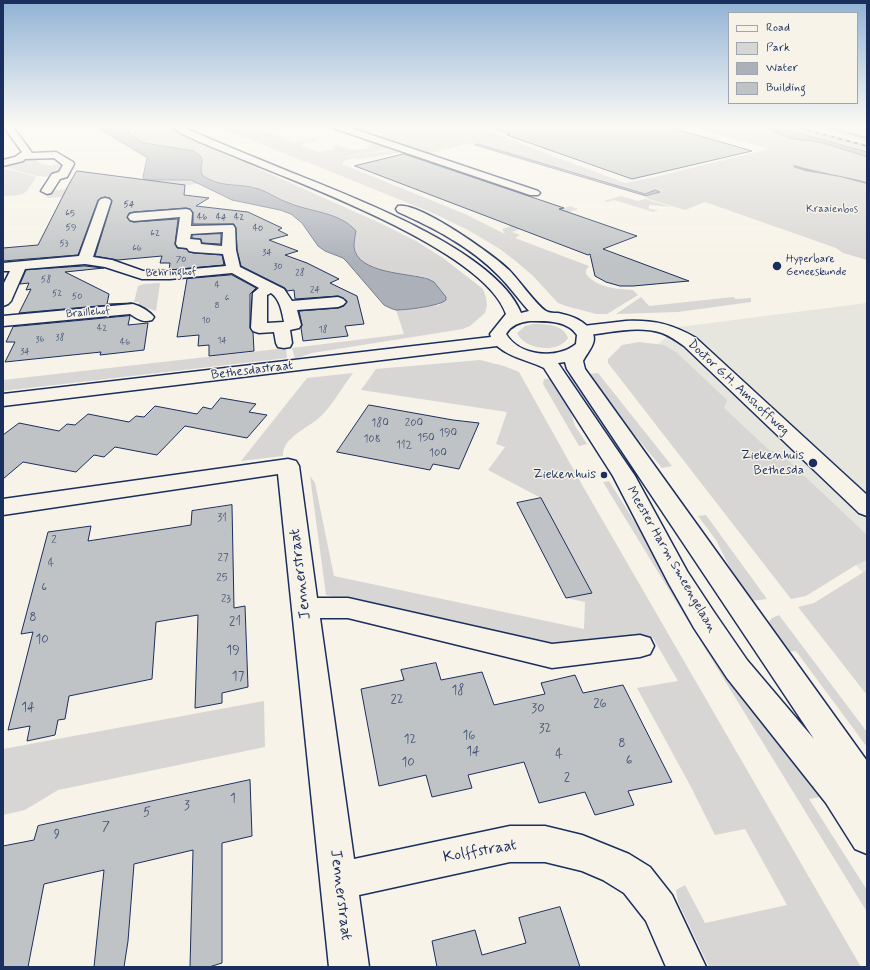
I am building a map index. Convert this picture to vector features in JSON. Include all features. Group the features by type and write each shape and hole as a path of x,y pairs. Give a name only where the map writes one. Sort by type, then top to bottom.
{"street":[{"path":"47,191 56,176 63,175 64,172"},
{"path":"281,172 394,221 440,245 477,270 500,293 513,310 514,314 509,321 501,327 498,334 500,341 508,349 522,355 538,358"},
{"path":"311,172 337,183"},
{"path":"473,172 534,193"},
{"path":"85,260 105,201"},
{"path":"388,204 430,222 468,243 504,274 542,316"},
{"path":"134,217 186,213 183,244 195,242 194,248 202,247 229,250"},
{"path":"185,230 228,228 229,250 234,269 279,292 288,306 293,325 259,328 260,293 270,288"},
{"name":"Behringhof","path":"3,267 85,260 107,263 142,275 170,275 234,269"},
{"path":"3,301 20,266"},
{"path":"288,306 338,302"},
{"path":"3,305 18,308 28,318"},
{"name":"Braillehof","path":"3,321 133,309 146,317"},
{"path":"509,321 518,318 542,316 567,321 582,341"},
{"name":"Doctor G.H. Amshoffweg","path":"538,358 562,357 582,341 608,328 647,326 667,330 686,340 704,354 867,508"},
{"path":"281,327 284,343"},
{"name":"Bethesdastraat","path":"3,400 500,341"},
{"name":"Meester Harm Smeengelaan","path":"582,341 574,361 579,375 867,789"},
{"name":"Meester Harm Smeengelaan","path":"538,358 550,364 556,372 624,476 678,577 704,620 738,669 838,792 867,837"},
{"name":"Jennerstraat","path":"3,507 288,466 349,967"},
{"path":"306,608 348,608 552,656 640,646"},
{"name":"Kolffstraat","path":"338,881 510,844 546,844 574,851 616,867 637,880 659,908 686,967"}],"shaded area":[{"name":"Ziekenhuis Bethesda","path":"867,303 867,577 653,348 679,327"}],"green space":[{"path":"3,172 19,172 36,177 23,194 3,196"},
{"path":"24,172 58,172 52,176 45,177"},
{"path":"201,172 266,172 380,223 416,241 443,258 483,289 487,305 485,313 470,326 463,329 312,353 295,359 292,348 404,334 396,310 440,305 428,278 385,271 364,263 357,256 354,247 356,231 255,188 219,184 202,175"},
{"path":"332,172 362,172 465,214 505,234 502,229 570,206 578,209 512,232 520,235 515,238 589,266 586,270 586,274 601,285 633,290 638,295 607,314 596,314 558,303 533,276 500,249 468,230 435,214"},
{"name":"Kraaienbos","path":"571,172 597,172 625,183 674,172 867,172 867,180 865,180 867,182 867,260 843,253 836,248 705,202 685,210 645,198 664,190 645,194"},
{"path":"188,179 199,183 171,189 47,198 50,191 148,180"},
{"path":"621,196 638,201 645,199 672,207 649,205 649,209 658,210 653,212 614,200 607,202 604,201"},
{"path":"160,283 156,311 138,305 139,302 134,302 138,286"},
{"path":"641,297 649,306 733,297 736,299 751,298 751,302 678,312 616,314"},
{"path":"533,324 558,327 566,333 568,338 563,343 550,348 534,346 521,339 517,333 525,326"},
{"path":"639,342 664,345 676,352 727,400 724,408 769,450 781,454 866,534 867,560 856,565 806,596 791,599 608,363 608,359 622,345"},
{"path":"286,348 287,358 3,391 3,380"},
{"path":"480,360 504,366 519,372 585,490 861,967 709,967 678,902 676,890 685,885 705,923 787,905 745,829 715,835 691,787 637,688 678,681 653,638 546,649 326,595 310,476 315,483 334,576 584,629 585,602 566,598 592,592 541,498 488,470 505,447 496,444 507,412 361,390 376,369"},
{"path":"353,373 333,402 324,412 315,421 291,438 284,449 283,456 241,461 307,378"},
{"path":"598,373 672,466 662,468 612,408 588,374"},
{"path":"576,375 639,471 630,472 568,376"},
{"path":"554,378 569,406 575,426 587,444 579,446 543,384 544,379"},
{"path":"609,481 696,619 688,621 603,482"},
{"path":"706,515 767,599 751,601 737,582 716,540 698,516"},
{"path":"867,570 867,695 798,607 814,603"},
{"path":"779,615 867,732 867,747 796,651 785,652 769,632 768,623 772,618"},
{"path":"703,628 826,796 809,799 867,890 867,912 693,629"},
{"path":"264,701 265,747 58,790 25,810 3,815 3,749"}],"water":[{"path":"144,172 201,172 202,175 215,182 259,189 297,206 333,216 342,220 356,231 354,247 357,256 364,263 385,271 428,279 434,282 446,297 446,300 430,306 396,310 392,309 384,305 343,258 325,251 318,246 302,223 291,214 280,210 232,200 191,180 147,180 143,177"},
{"path":"566,172 572,172 645,194 655,190 660,192 646,196"}],"building":[{"path":"76,172 87,172 185,185 184,195 209,198 196,206 248,212 282,228 278,230 288,235 269,240 298,251 285,255 307,263 339,279 330,283 357,296 364,324 345,326 348,336 303,341 299,311 338,308 344,306 347,301 338,296 295,299 294,290 287,291 285,288 241,266 237,250 236,228 234,224 193,224 193,212 186,208 134,212 129,213 127,218 134,222 178,219 175,244 177,248 186,249 189,252 194,253 222,255 224,265 169,270 170,263 160,263 162,256 118,260 95,256 112,201 110,198 105,197 98,200 78,255 3,261 3,248 38,245"},
{"path":"371,172 458,172 564,208 559,209 637,236 603,249 689,281 620,286 606,282 595,276 590,254 588,255"},
{"path":"613,172 661,172 632,179"},
{"path":"221,234 221,244 202,243 201,239 192,238 192,235"},
{"path":"85,266 104,268 65,272 109,294 107,304 132,303 19,313 31,289 26,290 29,283 20,284 26,270"},
{"path":"232,275 256,288 250,294 250,328 253,332 254,351 209,356 209,345 198,346 199,335 177,337 187,279"},
{"path":"130,316 128,325 148,323 144,350 100,355 101,352 5,362 15,342 6,342 13,327"},
{"path":"221,398 256,404 249,412 267,415 247,438 185,426 157,455 115,447 104,457 94,455 76,472 23,462 3,479 3,435 19,423 59,431 67,424 75,425 88,414 129,422 136,416 144,417 155,406 197,414 203,407 211,409"},
{"path":"369,405 453,420 479,423 459,469 433,464 430,470 337,452"},
{"path":"541,498 592,593 566,598 517,503"},
{"path":"232,505 234,608 245,606 248,687 222,693 222,703 195,708 198,615 156,622 152,679 69,696 65,719 58,720 55,735 27,741 30,726 8,730 33,632 21,634 48,532 91,526 88,541 191,525 192,511"},
{"path":"436,663 441,680 482,672 494,705 545,694 541,683 575,675 583,693 623,685 672,782 628,791 634,805 595,815 585,792 539,803 524,762 468,775 472,788 432,797 426,775 379,786 361,689 404,680 401,670"},
{"path":"250,780 252,836 222,843 222,963 209,967 190,967 193,850 134,864 128,941 124,967 94,967 104,870 44,884 28,967 3,967 3,846 34,840 38,826"},
{"path":"560,907 580,967 437,967 432,941 475,930 482,955 526,943 519,918"}],"waterway":[{"path":"818,172 867,183"}],"place":[{"name":"Hyperbare Geneeskunde","path":"777,266"},
{"name":"Ziekenhuis Bethesda","path":"813,463"},
{"name":"Ziekenhuis","path":"604,475"}]}
